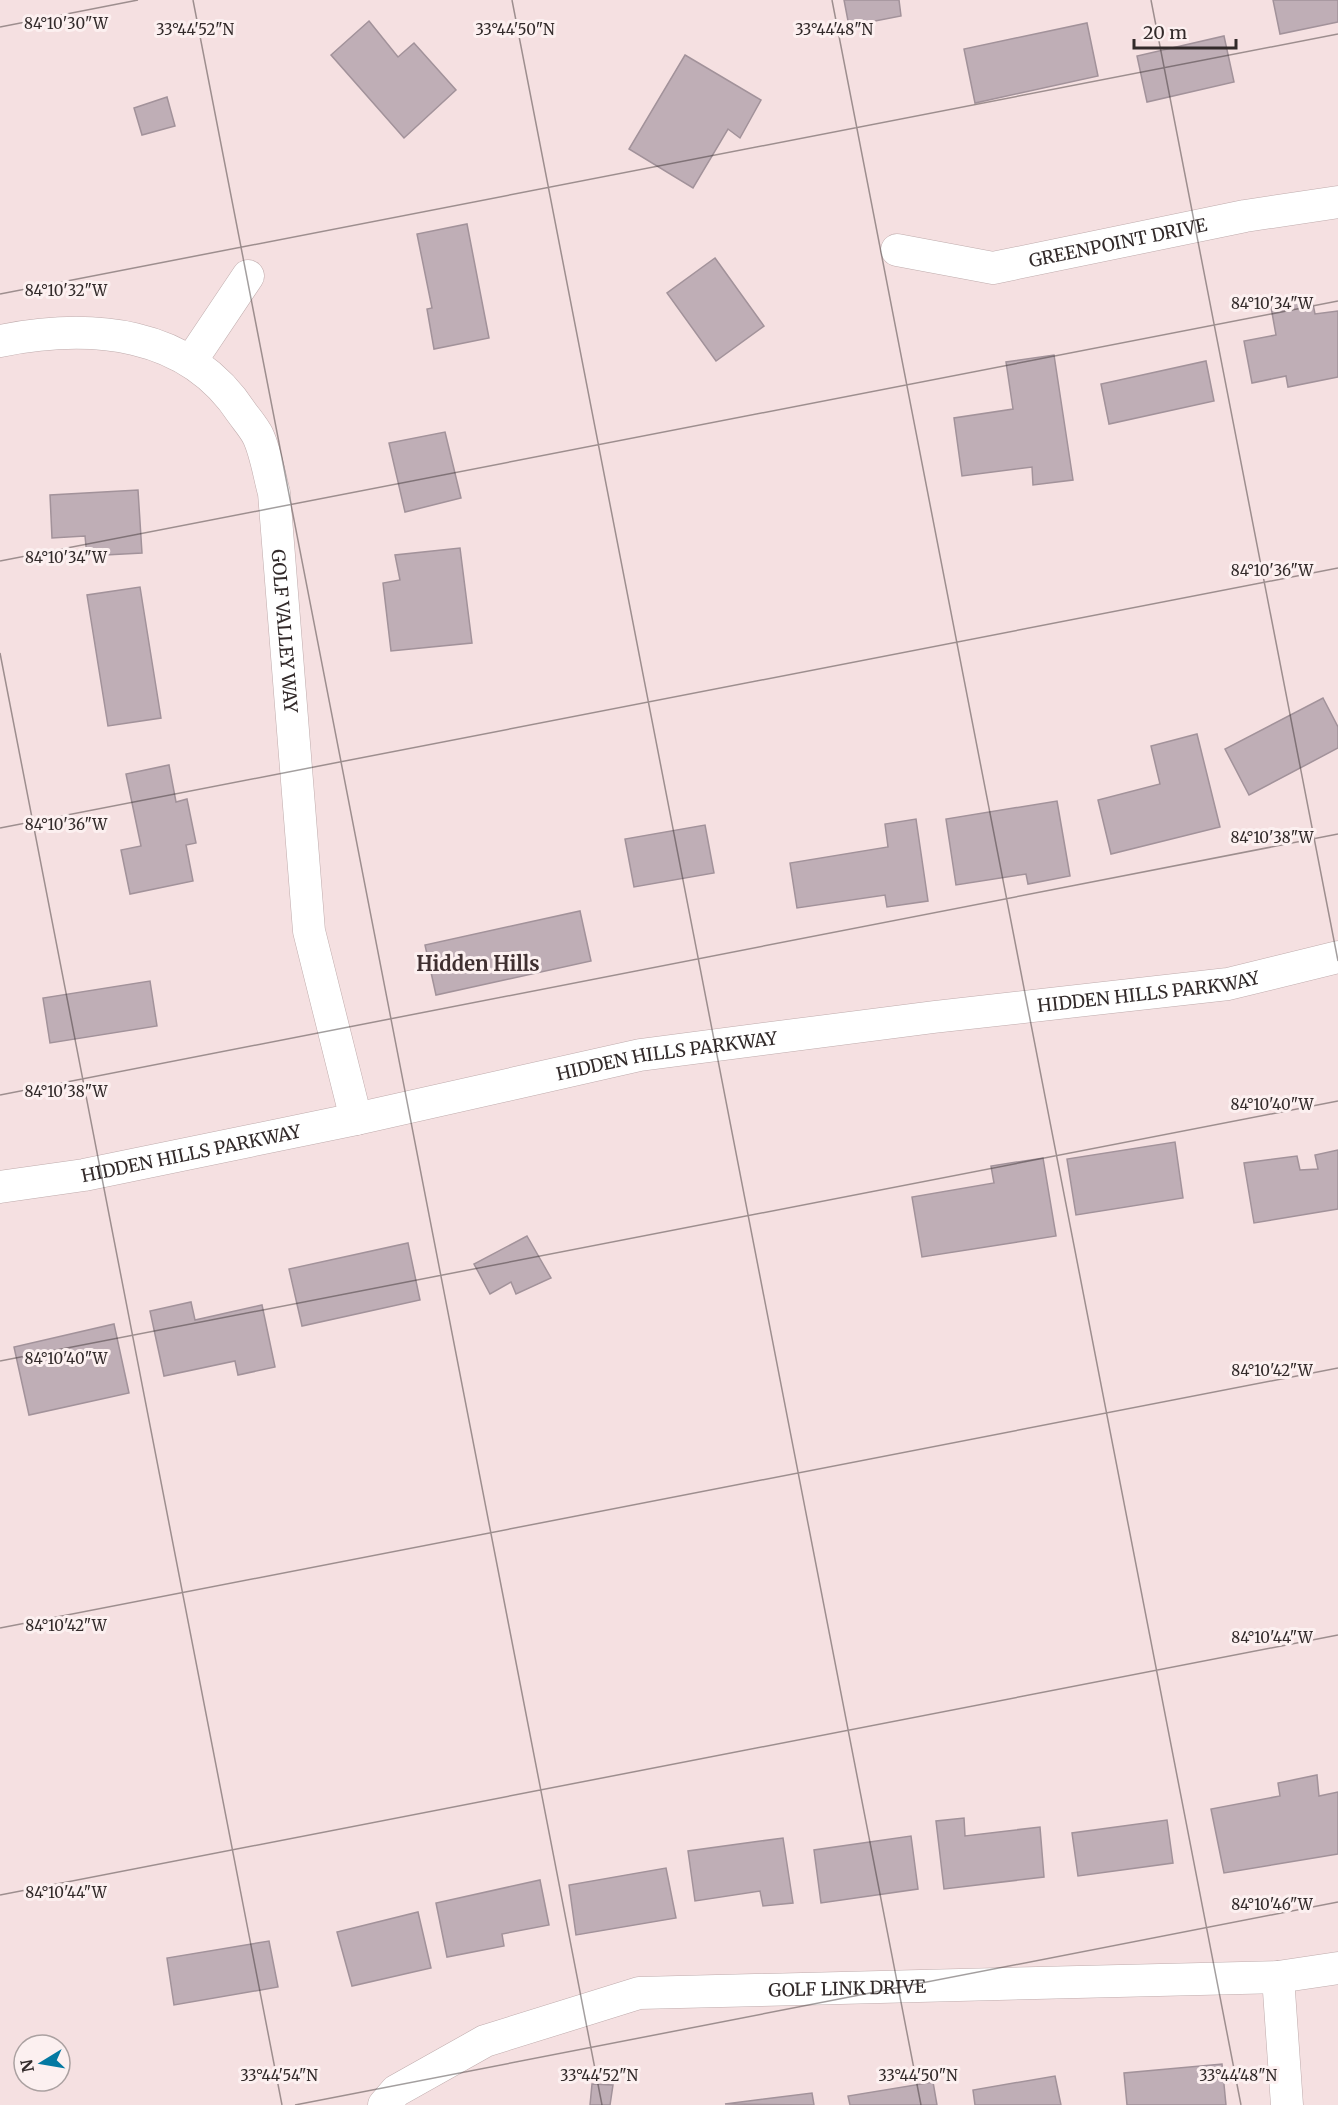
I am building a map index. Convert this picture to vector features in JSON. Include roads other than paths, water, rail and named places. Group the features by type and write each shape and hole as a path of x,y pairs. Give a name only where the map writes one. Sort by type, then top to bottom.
{"street":[{"name":"GREENPOINT DRIVE","path":"897,250 993,268 1245,216 1338,202"},
{"path":"191,361 248,276"},
{"name":"GOLF VALLEY WAY","path":"0,341 38,333 95,333 145,340 191,361 230,394 258,436 274,494 309,931 356,1119"},
{"name":"HIDDEN HILLS PARKWAY","path":"0,1186 84,1175 356,1119 640,1055 934,1017 1228,984 1338,957"},
{"name":"GOLF LINK DRIVE","path":"384,2105 396,2091 485,2041 639,1993 1278,1977 1338,1968"},
{"path":"1278,1977 1287,2105"}],"district":[{"name":"Hidden Hills","path":"478,963"}]}
